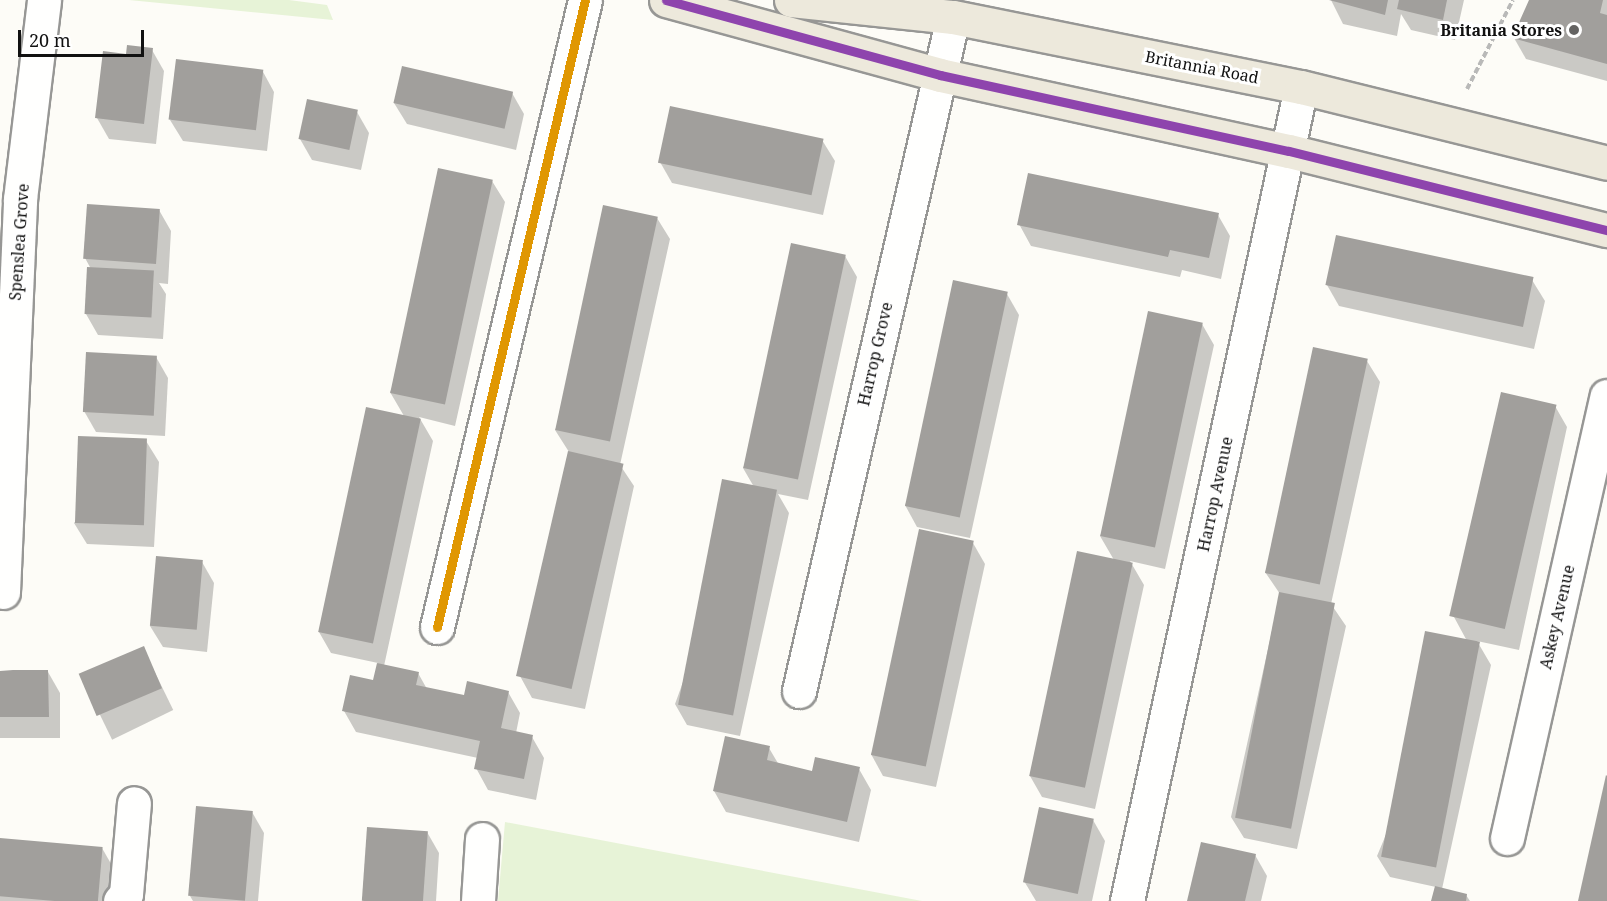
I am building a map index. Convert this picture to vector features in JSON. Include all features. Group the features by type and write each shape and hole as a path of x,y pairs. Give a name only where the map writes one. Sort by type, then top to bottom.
{"main road":[{"path":"666,0 940,75 1289,151 1607,230"},
{"name":"Britannia Road","path":"791,0 953,17 1301,87 1607,163"}],"street":[{"name":"Spenslea Grove","path":"3,592 20,199 44,0"},
{"path":"437,627 585,0"},
{"name":"Harrop Grove","path":"799,691 953,17"},
{"name":"Harrop Avenue","path":"1127,901 1301,87"},
{"name":"Askey Avenue","path":"1507,838 1607,396"},
{"path":"120,901 126,894 134,803"},
{"path":"478,901 482,839"}],"green space":[{"path":"129,0 289,0 327,5 333,20"},
{"path":"505,822 922,901 498,901"}],"building":[{"path":"1329,0 1388,0 1385,15"},
{"path":"1399,0 1447,0 1443,20 1397,9"},
{"path":"1529,0 1603,0 1600,13 1607,15 1607,64 1512,38"},
{"path":"127,45 153,48 144,124 95,118 103,51 126,54"},
{"path":"176,59 263,70 256,130 169,120"},
{"path":"402,66 513,92 505,129 393,103"},
{"path":"307,99 358,110 349,150 298,139"},
{"path":"670,106 824,139 812,195 658,163"},
{"path":"438,168 493,180 445,405 390,393"},
{"path":"1028,173 1219,213 1209,258 1170,250 1168,257 1017,225"},
{"path":"87,204 160,209 156,264 83,259"},
{"path":"603,205 658,217 610,442 555,430"},
{"path":"1336,235 1534,277 1523,327 1325,285"},
{"path":"791,243 846,255 798,480 743,468"},
{"path":"87,267 154,271 151,317 85,314"},
{"path":"953,280 1008,292 960,518 905,506"},
{"path":"1148,311 1203,323 1155,548 1100,536"},
{"path":"1313,347 1368,359 1320,585 1265,573"},
{"path":"86,352 157,356 154,416 83,412"},
{"path":"1501,392 1557,405 1505,629 1449,616"},
{"path":"366,407 421,419 373,644 318,632"},
{"path":"78,436 147,438 144,525 75,523"},
{"path":"568,451 624,464 572,689 516,676"},
{"path":"722,479 777,490 733,715 678,705"},
{"path":"919,529 974,541 926,767 871,755"},
{"path":"1077,551 1133,563 1085,788 1029,776"},
{"path":"156,556 203,560 197,630 150,626"},
{"path":"1279,592 1335,603 1291,829 1235,818"},
{"path":"1425,631 1480,642 1436,867 1381,857"},
{"path":"144,646 162,688 97,716 79,674"},
{"path":"377,663 419,672 416,685 464,695 467,681 509,691 501,728 533,735 524,779 474,769 480,741 342,711 350,675 373,680"},
{"path":"48,670 49,717 0,717 0,671"},
{"path":"725,736 770,746 767,760 812,771 815,757 860,767 847,822 713,791"},
{"path":"1606,775 1607,901 1578,901"},
{"path":"196,806 253,811 245,901 188,896"},
{"path":"1039,807 1094,819 1078,894 1023,882"},
{"path":"367,827 428,831 423,901 362,901"},
{"path":"0,838 103,847 98,901 55,901 0,896"},
{"path":"1201,842 1256,854 1245,901 1187,901"},
{"path":"1435,886 1467,894 1466,901 1431,901"}],"transit line":[{"path":"437,627 585,0"},
{"path":"666,0 940,75 1289,151 1607,230"}],"place":[{"name":"Britania Stores","path":"1574,30"}]}
